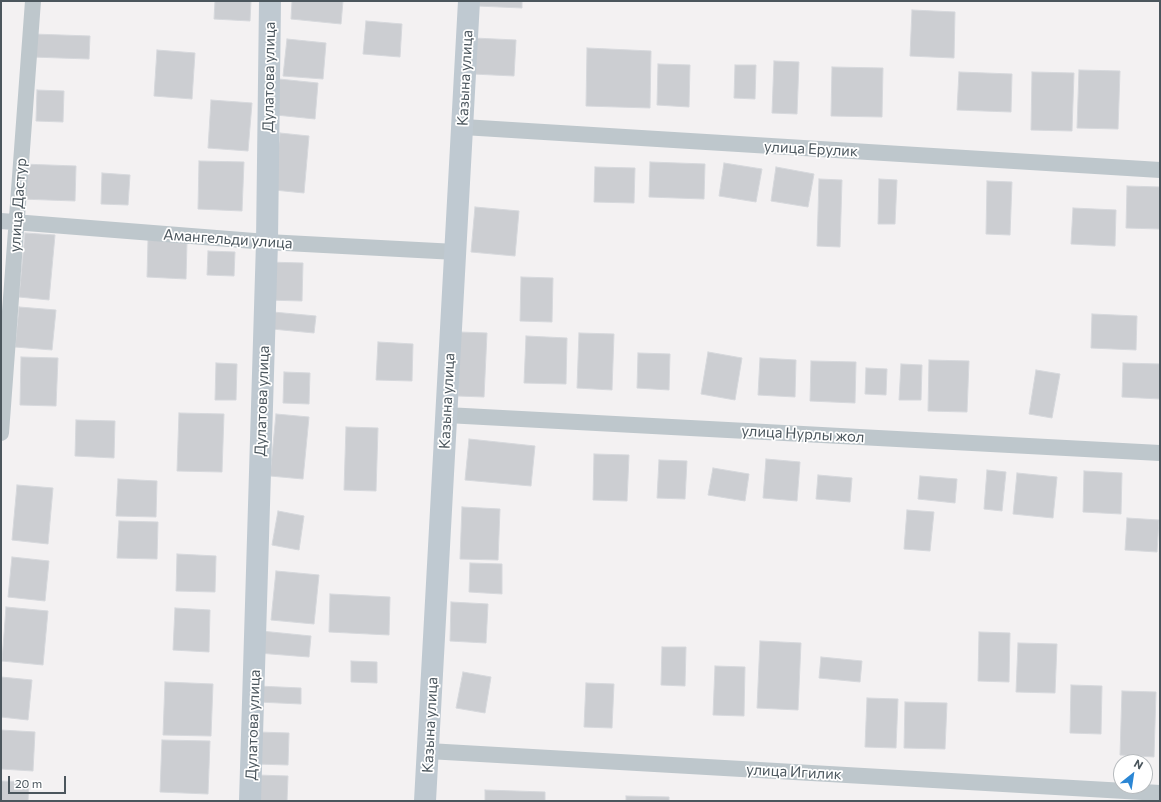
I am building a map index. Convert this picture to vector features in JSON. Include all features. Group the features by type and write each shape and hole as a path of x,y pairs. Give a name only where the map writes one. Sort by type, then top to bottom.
{"street":[{"name":"улица Дастур","path":"1,433 9,222 33,1"},
{"name":"Дулатова улица","path":"250,801 267,242 270,1"},
{"name":"Казына улица","path":"425,801 469,1"},
{"name":"улица Ерулик","path":"463,128 1160,170"},
{"name":"Амангельди улица","path":"9,222 267,242 456,252"},
{"name":"улица Нурлы жол","path":"446,415 1160,453"},
{"name":"улица Игилик","path":"428,751 1160,793"}],"building":[{"path":"215,1 251,1 250,21 214,19"},
{"path":"292,1 343,1 341,24 291,19"},
{"path":"477,1 522,1 522,8 477,6"},
{"path":"912,10 955,12 954,58 910,56"},
{"path":"366,21 402,24 400,57 363,54"},
{"path":"33,34 90,36 89,59 32,57"},
{"path":"474,38 516,40 514,76 473,74"},
{"path":"287,39 326,43 323,79 283,76"},
{"path":"587,48 651,51 650,108 586,106"},
{"path":"157,50 195,53 192,99 154,96"},
{"path":"774,61 799,62 797,114 772,113"},
{"path":"658,64 690,65 689,107 657,105"},
{"path":"735,65 756,65 755,99 734,98"},
{"path":"832,67 883,68 882,117 831,116"},
{"path":"1079,70 1120,71 1118,129 1077,128"},
{"path":"959,72 1012,74 1011,112 957,110"},
{"path":"1032,72 1074,73 1072,131 1031,130"},
{"path":"279,79 318,83 315,119 276,115"},
{"path":"37,90 64,91 63,122 36,121"},
{"path":"211,100 252,103 248,151 208,148"},
{"path":"280,133 309,136 304,193 274,190"},
{"path":"199,161 244,162 242,211 198,209"},
{"path":"650,162 705,164 704,199 649,197"},
{"path":"724,163 762,169 756,202 719,196"},
{"path":"22,164 76,166 75,201 21,199"},
{"path":"595,167 635,168 634,203 594,202"},
{"path":"776,167 814,174 808,207 771,201"},
{"path":"102,173 130,175 128,205 101,204"},
{"path":"819,179 842,180 840,247 817,246"},
{"path":"879,179 897,180 895,224 878,224"},
{"path":"987,181 1012,182 1010,235 986,234"},
{"path":"1127,186 1160,187 1160,229 1126,228"},
{"path":"475,207 519,211 515,256 471,252"},
{"path":"1073,208 1116,210 1115,246 1071,244"},
{"path":"25,233 55,235 49,300 19,297"},
{"path":"148,240 187,242 186,279 147,277"},
{"path":"208,251 235,252 234,276 207,275"},
{"path":"267,262 303,263 302,301 266,300"},
{"path":"521,277 553,278 552,322 520,321"},
{"path":"19,307 56,310 52,350 15,347"},
{"path":"273,312 316,316 314,333 272,329"},
{"path":"1092,314 1137,316 1136,350 1091,348"},
{"path":"460,332 487,333 484,397 458,396"},
{"path":"579,333 614,334 612,390 577,388"},
{"path":"526,336 567,338 566,384 524,383"},
{"path":"378,342 413,344 412,381 376,380"},
{"path":"708,352 742,358 735,400 701,394"},
{"path":"638,353 670,354 669,390 637,388"},
{"path":"21,357 58,358 56,406 20,405"},
{"path":"760,358 796,360 795,397 758,395"},
{"path":"929,360 969,361 967,412 928,411"},
{"path":"811,361 856,362 855,403 810,401"},
{"path":"216,363 237,364 236,400 215,400"},
{"path":"1123,363 1160,364 1160,399 1122,397"},
{"path":"901,364 922,365 921,400 899,400"},
{"path":"866,368 887,369 886,395 865,394"},
{"path":"1036,370 1060,374 1052,418 1029,414"},
{"path":"284,372 310,373 309,404 283,403"},
{"path":"179,413 224,414 222,472 177,471"},
{"path":"276,414 309,417 303,479 270,476"},
{"path":"76,420 115,421 114,458 75,456"},
{"path":"346,427 378,428 376,491 344,490"},
{"path":"469,439 535,446 531,486 465,480"},
{"path":"594,454 629,455 627,501 593,500"},
{"path":"766,459 800,462 797,501 763,498"},
{"path":"659,460 687,461 685,499 657,498"},
{"path":"713,468 749,474 745,501 708,495"},
{"path":"987,470 1006,472 1002,511 984,509"},
{"path":"1084,471 1122,473 1121,514 1083,512"},
{"path":"1017,473 1057,477 1053,518 1013,514"},
{"path":"818,475 852,478 850,502 816,499"},
{"path":"920,476 957,479 955,503 918,499"},
{"path":"118,479 157,481 156,517 116,516"},
{"path":"17,485 53,488 48,544 12,540"},
{"path":"462,507 500,509 498,560 460,559"},
{"path":"907,510 934,512 930,551 904,549"},
{"path":"278,511 304,516 299,550 272,545"},
{"path":"1127,518 1159,520 1157,552 1125,550"},
{"path":"119,521 158,522 157,559 117,558"},
{"path":"177,554 216,556 215,592 176,591"},
{"path":"12,557 49,561 45,601 8,597"},
{"path":"470,563 502,564 502,594 469,592"},
{"path":"276,571 319,575 314,624 271,620"},
{"path":"330,594 390,597 389,635 329,632"},
{"path":"451,602 488,604 486,643 450,641"},
{"path":"6,607 48,611 43,665 2,661"},
{"path":"175,608 210,610 209,652 173,650"},
{"path":"261,631 311,636 309,657 258,653"},
{"path":"979,632 1010,633 1009,682 978,681"},
{"path":"760,641 801,643 798,710 757,708"},
{"path":"1018,643 1057,644 1055,693 1016,692"},
{"path":"662,647 686,647 685,686 661,685"},
{"path":"821,657 862,661 860,682 819,678"},
{"path":"351,661 377,662 377,683 351,682"},
{"path":"715,666 745,667 744,716 713,715"},
{"path":"463,672 491,677 485,713 456,708"},
{"path":"1,677 32,680 28,720 1,717"},
{"path":"165,682 213,684 211,736 163,735"},
{"path":"586,683 614,684 612,728 584,727"},
{"path":"1071,685 1102,686 1101,734 1070,733"},
{"path":"258,686 301,688 301,704 258,702"},
{"path":"1122,691 1156,692 1154,757 1153,754 1120,754"},
{"path":"867,698 898,699 896,748 865,747"},
{"path":"905,702 947,703 945,749 904,748"},
{"path":"1,730 35,732 33,771 1,769"},
{"path":"258,732 289,733 288,765 257,764"},
{"path":"162,740 210,741 208,794 160,792"},
{"path":"257,775 288,776 287,801 256,801"},
{"path":"1,781 29,782 28,801 1,801"},
{"path":"485,790 545,792 545,801 485,801"},
{"path":"626,796 669,797 669,801 626,801"}]}
